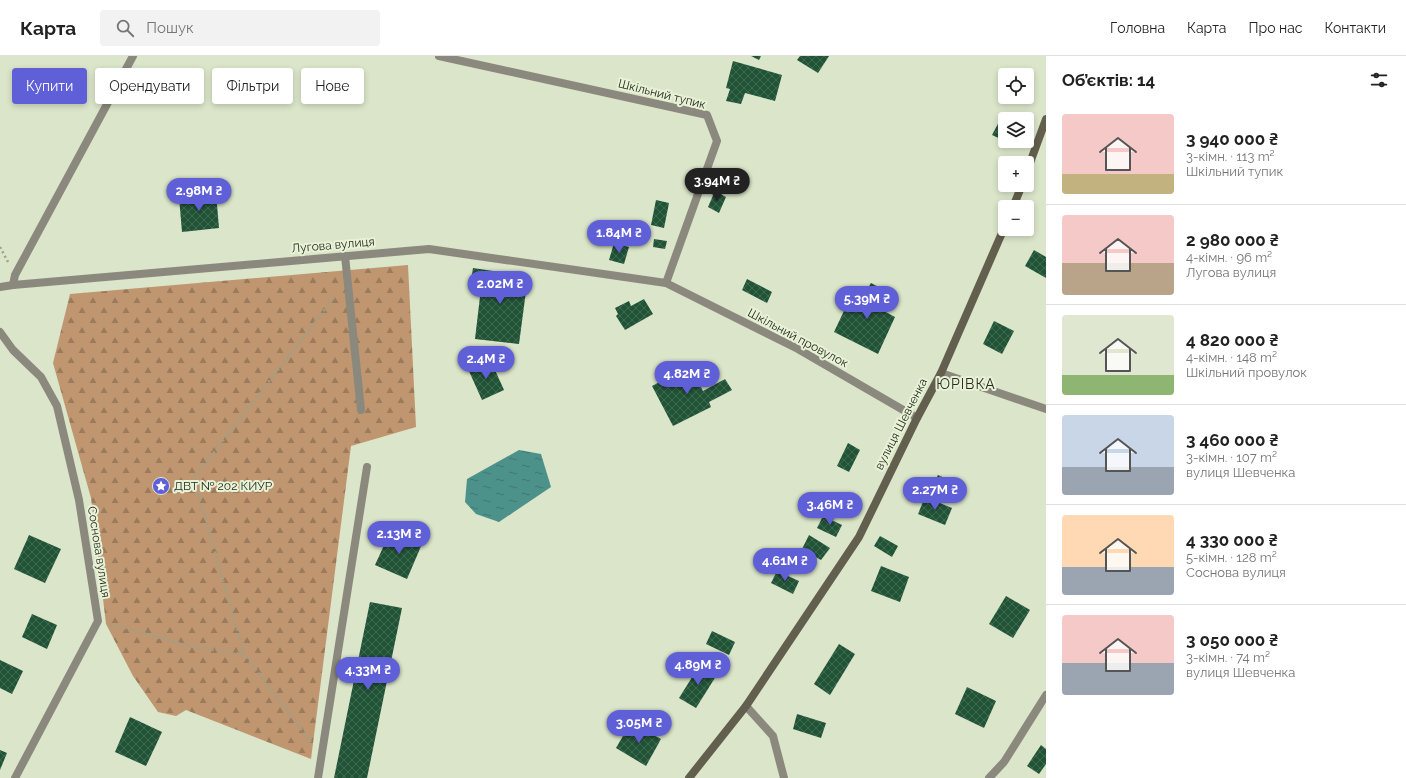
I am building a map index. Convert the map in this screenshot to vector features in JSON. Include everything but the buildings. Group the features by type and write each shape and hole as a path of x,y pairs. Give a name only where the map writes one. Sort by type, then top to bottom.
{"street":[{"path":"13,285 15,275 133,56"},
{"name":"Шкільний тупик","path":"439,56 707,115 717,141 666,283"},
{"path":"1032,156 1046,119"},
{"name":"вулиця Шевченка","path":"689,778 746,706 859,537 916,418 941,373 1001,236"},
{"name":"Лугова вулиця","path":"0,287 345,256 429,250 666,283"},
{"path":"345,256 361,410"},
{"name":"Шкільний провулок","path":"666,283 798,349 916,418"},
{"name":"Соснова вулиця","path":"0,332 13,350 41,377 57,406 79,500 98,621"},
{"path":"941,373 1046,409"},
{"path":"318,778 367,467"},
{"path":"15,778 98,621"},
{"path":"989,778 1004,762 1046,695"},
{"path":"746,706 773,736 784,778"}],"path":[{"path":"322,756 244,654 194,478 347,280"},
{"path":"98,621 194,647 244,654"}],"green space":[{"path":"408,265 416,427 351,446 311,759 186,710 176,716 158,712 133,676 106,624 91,498 53,363 70,294"}],"water":[{"path":"519,450 541,454 551,487 499,522 476,514 465,502 467,479"}],"place":[{"name":"ДВТ № 202 КИУР","path":"161,486"}],"district":[{"name":"ЮРІВКА","path":"966,384"}]}
